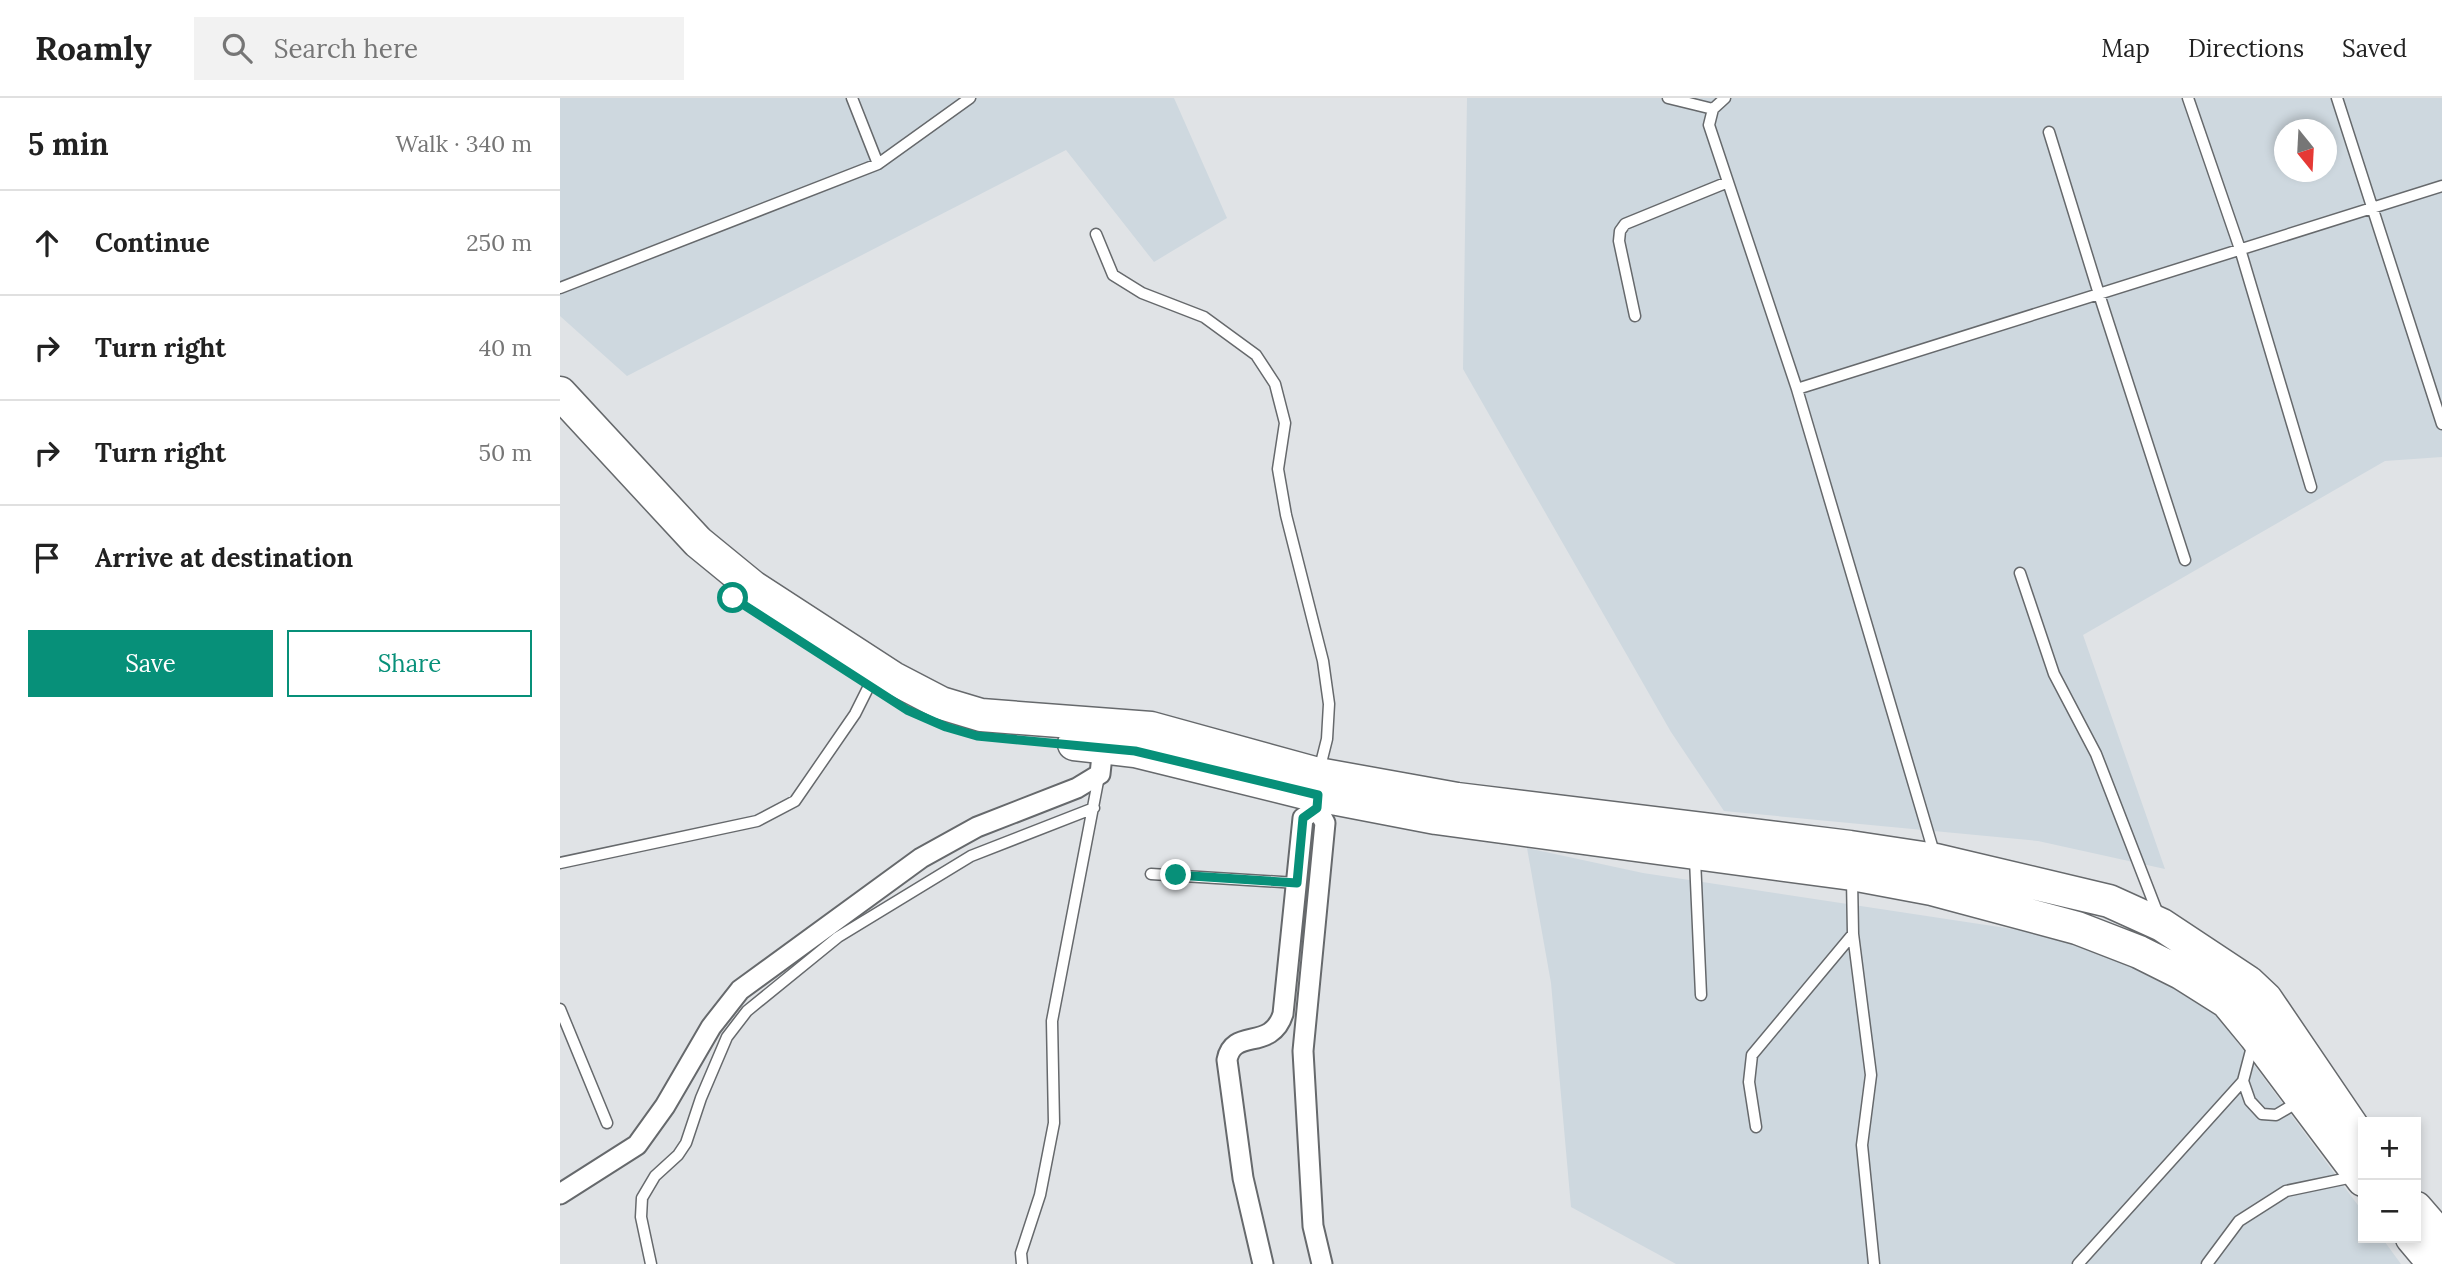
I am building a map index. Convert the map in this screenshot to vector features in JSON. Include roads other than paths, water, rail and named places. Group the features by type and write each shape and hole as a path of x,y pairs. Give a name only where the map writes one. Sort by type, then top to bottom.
{"main road":[{"path":"560,393 698,542 873,677"},
{"path":"560,424 692,564 733,598 873,677 942,703 1103,749 1150,728 1318,792 1457,799 1693,840 1851,860 1936,860 2109,901 2162,925 2248,982 2261,1017 2315,1093 2358,1169"},
{"path":"1851,860 1933,889 2077,928 2139,952 2181,973 2227,1002 2261,1017"},
{"path":"2315,1093 2358,1137"},
{"path":"2429,1227 2434,1264"}],"street":[{"path":"560,1195 637,1145 666,1106 711,1027 740,990 921,858 977,827 1077,788 1103,749"},
{"path":"1263,1264 1243,1178 1227,1060 1229,1050 1235,1045 1267,1036 1280,1025 1303,818 1318,792"},
{"path":"1318,792 1325,823 1303,1052 1313,1226 1322,1264"}],"lane":[{"path":"852,98 878,164"},
{"path":"560,288 878,164 970,98"},
{"path":"1668,98 1713,109"},
{"path":"1725,98 1713,109 1709,125 1797,389 1936,860"},
{"path":"2188,98 2240,249 2311,487"},
{"path":"2337,98 2442,425"},
{"path":"2049,132 2185,560"},
{"path":"1635,317 1619,241 1620,231 1625,224 1728,182"},
{"path":"1797,389 2442,186"},
{"path":"1096,234 1113,275 1142,293 1205,317 1256,355 1275,384 1285,423 1278,469 1322,661 1329,705 1327,739 1318,792"},
{"path":"2020,572 2054,674 2096,754 2162,925"},
{"path":"560,863 757,821 795,801 855,714 873,677"},
{"path":"1022,1264 1021,1253 1040,1195 1054,1123 1052,1021 1103,749"},
{"path":"651,1264 641,1217 642,1198 655,1176 678,1155 686,1143 701,1098 727,1037 747,1011 838,937 971,856 1094,808"},
{"path":"1693,840 1701,995"},
{"path":"1851,860 1853,934 1871,1075 1862,1144 1874,1264"},
{"path":"1152,874 1297,883"},
{"path":"1756,1127 1749,1082 1752,1055 1853,934"},
{"path":"560,1009 607,1123"},
{"path":"2078,1264 2243,1081 2261,1017"},
{"path":"2243,1081 2250,1101 2262,1114 2276,1115 2315,1093"},
{"path":"2207,1264 2239,1221 2286,1191 2358,1177"}]}
